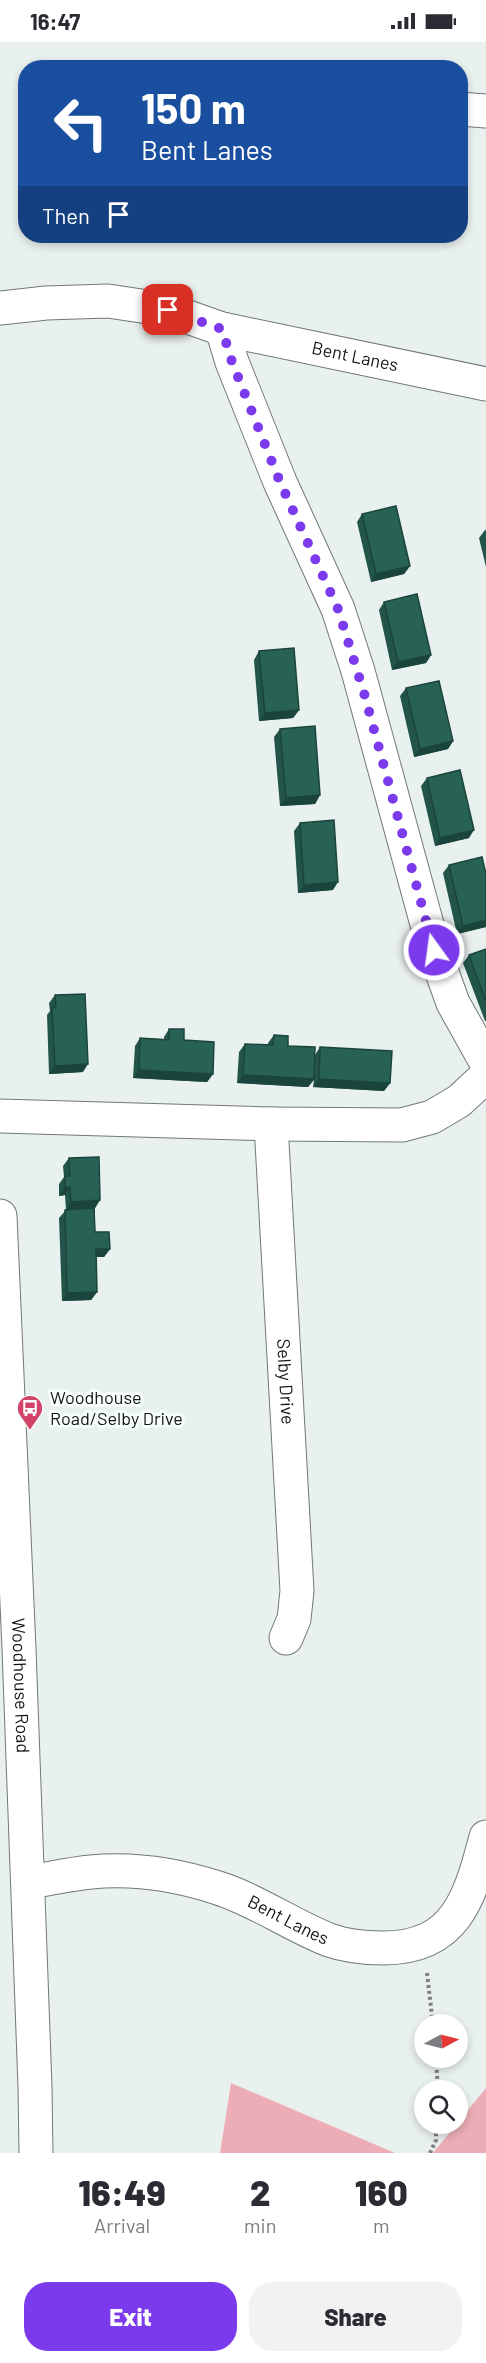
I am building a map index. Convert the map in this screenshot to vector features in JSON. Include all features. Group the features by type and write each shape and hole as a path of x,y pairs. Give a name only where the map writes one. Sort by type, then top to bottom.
{"street":[{"path":"468,110 486,111"},
{"name":"Bent Lanes","path":"0,308 46,303 108,302 168,310 222,329 486,384"},
{"path":"222,329 232,362 280,482 338,609 364,693 434,950 453,1003 486,1062"},
{"path":"0,1116 271,1124 402,1125 432,1117 459,1101 486,1076"},
{"name":"Selby Drive","path":"271,1124 297,1591 294,1619 286,1638"},
{"name":"Woodhouse Road","path":"0,1216 28,1882 36,2153"},
{"name":"Bent Lanes","path":"28,1882 92,1872 134,1872 177,1878 219,1888 331,1941 364,1948 396,1948 424,1942 448,1926 466,1901 486,1836"}],"path":[{"path":"424,1942 432,2014"},
{"path":"430,2153 436,2140 436,2134"}],"shaded area":[{"path":"231,2083 395,2153 220,2153"},
{"path":"486,2088 486,2153 433,2153 448,2134 468,2134 468,2110"}],"building":[{"path":"396,506 410,566 376,574 362,514"},
{"path":"417,594 431,655 398,662 384,602"},
{"path":"294,648 299,710 265,713 259,651"},
{"path":"439,681 453,741 420,749 406,688"},
{"path":"315,726 320,795 286,798 280,729"},
{"path":"460,770 474,830 440,838 427,778"},
{"path":"334,820 338,882 304,885 300,823"},
{"path":"482,857 486,874 486,920 463,926 449,865"},
{"path":"486,949 486,1002 469,955"},
{"path":"85,994 88,1064 55,1066 52,1007 56,1007 55,995"},
{"path":"169,1029 184,1029 184,1040 214,1042 213,1074 139,1070 140,1038 169,1040"},
{"path":"274,1035 288,1036 288,1046 315,1047 314,1079 243,1075 245,1044 273,1045"},
{"path":"320,1047 392,1051 390,1083 319,1079"},
{"path":"99,1157 100,1200 71,1202 70,1187 65,1188 65,1176 70,1176 69,1158"},
{"path":"94,1208 95,1232 109,1232 110,1249 96,1249 97,1292 67,1293 65,1210"}],"place":[{"name":"Woodhouse Road/Selby Drive","path":"30,1431"}],"route":[{"path":"168,310 222,329 232,362 280,482 338,609 358,671 414,869 434,950"}]}
